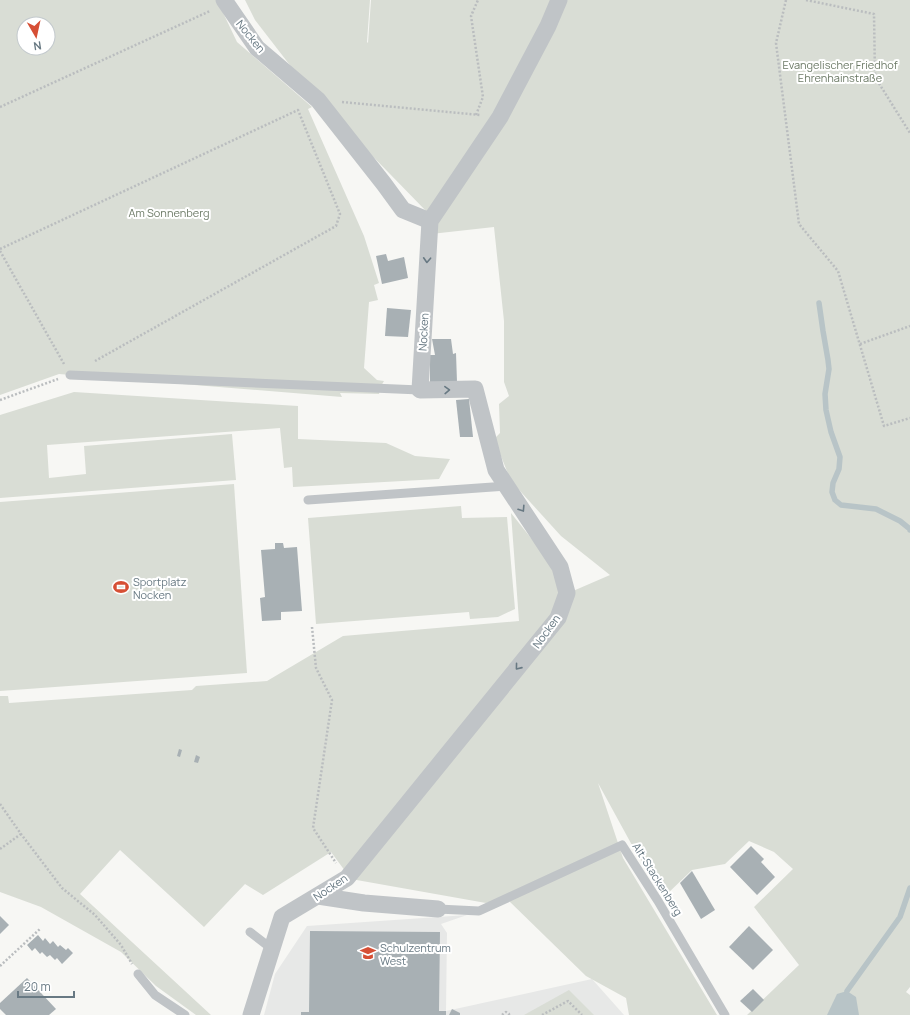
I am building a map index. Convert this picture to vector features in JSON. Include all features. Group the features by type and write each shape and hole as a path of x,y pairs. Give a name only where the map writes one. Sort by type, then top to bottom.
{"street":[{"path":"430,221 500,118 548,26 559,0"},
{"name":"Nocken","path":"225,2 257,48 318,100 403,210 430,221 420,390 475,389 496,470 560,568 567,593 558,618 347,878 282,918 251,1015"},
{"path":"318,896 364,904 438,908"}],"lane":[{"path":"70,375 420,390"},
{"path":"308,500 506,486"},
{"name":"Alt-Stackenberg","path":"438,908 479,911 622,845 658,901 725,1015"},
{"path":"250,932 272,949"},
{"path":"138,974 155,995 185,1015"}],"path":[{"path":"476,115 484,97 471,16 478,0"},
{"path":"786,0 776,43 799,224 838,271 884,426 910,418"},
{"path":"806,0 874,14 875,77 910,133"},
{"path":"0,107 225,2"},
{"path":"318,100 500,118"},
{"path":"0,400 70,375 336,226 340,214 298,110 0,250 70,375"},
{"path":"860,344 910,326"},
{"path":"312,627 316,668 332,700 313,828 347,878"},
{"path":"0,804 62,888 95,915 121,945 138,974"},
{"path":"0,848 21,834"},
{"path":"0,966 41,928"},
{"path":"542,1015 568,1001 582,1015"},
{"path":"502,1015 506,1012 509,1015"}],"shaded area":[{"name":"Schulzentrum West","path":"467,915 441,924 447,933 446,1011 592,979 624,1015 264,1015 275,974 307,926"},
{"path":"847,991 856,997 859,1015 827,1015 837,994"}],"green space":[{"name":"Am Sonnenberg","path":"0,0 217,0 237,42 312,107 308,109 364,236 379,283 374,285 378,300 369,302 364,368 377,380 384,381 379,394 340,393 342,397 59,374 0,395"},
{"path":"245,0 370,0 368,43 371,0 554,0 497,117 427,212 313,95 255,20"},
{"name":"Evangelischer Friedhof Ehrenhainstraße","path":"565,0 910,0 910,987 906,992 910,995 910,1015 747,1015 799,965 754,907 793,869 774,852 749,841 725,864 692,870 664,897 633,847 598,783 623,858 717,1015 629,1015 626,998 586,976 506,898 486,903 351,879 331,852 263,895 245,884 204,927 120,850 80,894 211,1015 196,1015 156,986 121,952 41,907 0,892 0,696 8,696 9,703 192,690 196,686 267,681 343,636 519,621 511,513 573,591 610,575 561,536 511,481 494,439 500,433 499,404 509,396 504,382 504,321 494,227 431,234"},
{"path":"74,392 298,406 298,439 386,443 415,456 450,459 439,479 293,487 292,467 284,468 280,428 47,445 49,478 86,474 84,446 232,434 236,480 0,498 0,415"},
{"name":"Sportplatz Nocken","path":"234,484 247,673 0,691 0,502"},
{"path":"461,506 462,518 507,517 515,609 498,617 470,619 469,612 316,624 308,518"},
{"path":"569,990 594,1015 524,1015"}],"building":[{"path":"386,254 388,261 404,257 408,278 382,284 376,256"},
{"path":"387,308 411,310 408,337 385,336"},
{"path":"432,339 451,339 453,354 456,353 457,382 430,383 430,355 435,355"},
{"path":"469,399 473,437 460,437 456,400"},
{"path":"275,543 283,543 284,548 297,547 302,611 281,612 281,620 262,621 260,598 265,597 261,550 275,549"},
{"path":"179,749 182,750 180,757 177,756"},
{"path":"196,755 200,757 198,763 194,762"},
{"path":"751,846 764,859 761,862 775,877 757,895 730,867"},
{"path":"692,871 715,910 701,919 680,883"},
{"path":"0,916 9,925 0,934"},
{"path":"749,926 773,950 753,970 729,947"},
{"path":"310,931 440,932 439,1011 446,1011 446,1015 301,1015 301,1012 309,1012"},
{"path":"38,935 43,941 45,938 50,944 53,941 58,947 60,945 66,950 68,948 73,953 62,964 57,958 55,960 50,955 47,957 42,952 40,954 35,948 32,951 27,945"},
{"path":"27,978 56,1009 49,1015 6,1015 0,1009 0,1003"},
{"path":"753,989 764,1000 752,1012 740,1001"},
{"path":"452,1009 460,1013 460,1015 449,1015"}],"waterway":[{"path":"819,303 829,369 825,394 826,410 831,432 840,457 839,469 833,483 832,492 835,500 841,505 876,509 900,521 910,530"},
{"path":"847,991 900,917 910,888"}],"place":[{"name":"Sportplatz Nocken","path":"121,587"},
{"name":"Schulzentrum West","path":"368,953"}]}
